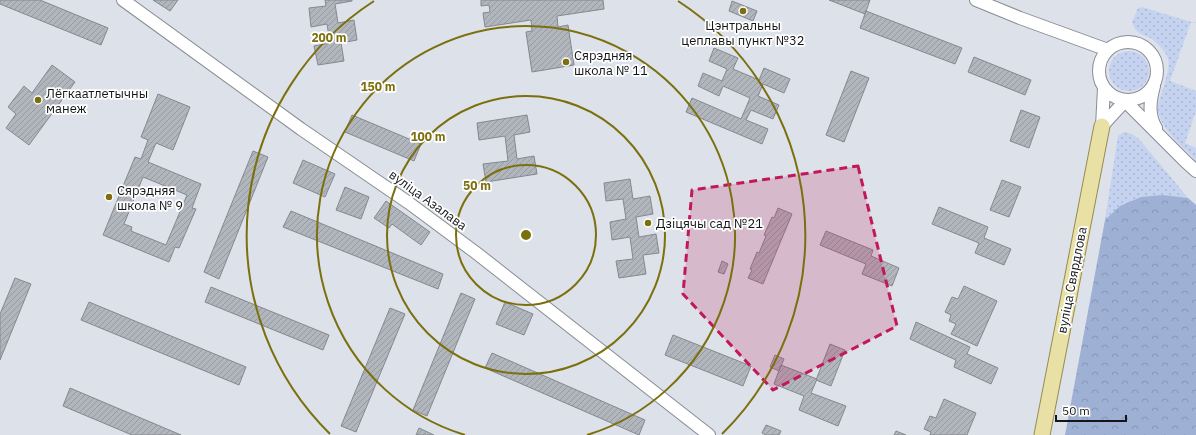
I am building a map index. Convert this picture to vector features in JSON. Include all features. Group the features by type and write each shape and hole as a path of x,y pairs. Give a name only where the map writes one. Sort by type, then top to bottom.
{"main road":[{"name":"вуліца Свярдлова","path":"1042,435 1102,126"}],"street":[{"name":"вуліца Азалава","path":"123,0 301,129 403,199 475,252 709,435"},
{"path":"976,0 1020,18 1108,50"},
{"path":"1154,86 1142,98 1125,101 1117,99 1104,88 1100,81 1099,72 1103,56 1115,45 1123,42 1140,44 1147,48 1152,54 1158,70 1157,79 1150,101 1150,114 1154,126 1162,138"},
{"name":"вуліца Свярдлова","path":"1102,126 1104,88"},
{"path":"1102,126 1125,101"},
{"path":"1125,101 1196,171"}],"highlighted area":[{"path":"858,166 897,326 773,390 683,294 692,190"}],"shaded area":[{"path":"1142,7 1191,22 1170,81 1196,91 1196,111 1185,143 1196,148 1196,160 1171,135 1161,121 1158,106 1169,61 1167,55 1159,45 1152,39 1140,34 1134,27 1132,22 1138,8"},
{"path":"1133,51 1140,54 1146,60 1149,71 1148,79 1140,88 1133,91 1125,91 1118,88 1110,79 1109,67 1112,60 1121,52"},
{"path":"1124,132 1132,134 1139,139 1188,198 1163,195 1120,206 1105,220 1118,136"}],"green space":[{"path":"1163,195 1188,198 1196,205 1196,435 1065,435 1105,220 1120,206 1141,197"}],"building":[{"path":"0,0 40,0 108,28 101,45 0,4"},
{"path":"153,0 178,0 170,11"},
{"path":"325,0 352,0 335,4 338,23 354,20 357,40 341,43 344,61 318,65 314,46 330,43 327,24 311,27 309,8 326,6"},
{"path":"481,0 603,0 604,9 557,16 558,27 568,25 574,65 532,72 526,32 532,31 531,20 485,27 483,13 490,12 489,5 481,6"},
{"path":"829,0 870,0 865,14"},
{"name":"Цэнтральны цеплавы пункт №32","path":"732,1 757,11 753,21 729,11"},
{"path":"866,11 962,48 955,64 860,28"},
{"path":"714,48 738,58 733,69 759,80 764,68 790,79 784,93 763,84 758,96 779,105 773,119 751,110 746,120 768,129 762,144 686,112 692,98 741,119 750,98 723,86 719,96 698,86 703,73 722,81 727,69 709,61"},
{"path":"974,57 1031,80 1025,95 968,72"},
{"name":"Лёгкаатлетычны манеж","path":"52,65 75,82 29,145 6,128 16,114 8,107 24,86 32,93"},
{"path":"851,71 869,78 844,142 826,135"},
{"path":"158,94 190,107 173,150 156,143 148,162 201,184 192,208 196,209 179,248 175,247 169,262 103,235 135,157 141,159 148,140 141,137","holes":["143,177 187,195 166,245 131,231 132,227 124,224"]},
{"path":"1021,110 1040,117 1029,148 1010,141"},
{"path":"352,115 421,144 414,161 345,132"},
{"path":"527,115 530,132 514,135 517,159 534,156 537,174 486,182 483,164 508,161 505,136 479,140 477,123"},
{"path":"253,151 268,157 219,279 204,272"},
{"path":"303,160 335,174 325,197 293,183"},
{"path":"630,179 633,199 650,196 653,214 636,217 639,237 656,234 659,253 643,255 646,274 619,278 616,261 633,259 630,237 612,240 610,222 626,219 623,199 606,201 604,183"},
{"path":"1002,180 1021,187 1009,217 990,210"},
{"path":"345,187 369,197 361,219 336,210"},
{"path":"386,201 430,232 421,245 392,224 389,228 374,218"},
{"path":"939,207 988,227 984,238 1011,249 1004,265 975,253 979,243 932,224"},
{"path":"778,208 792,214 763,284 748,278 757,252 759,253 766,236 764,235"},
{"path":"291,211 443,274 438,289 283,227"},
{"path":"826,231 873,250 871,256 899,268 892,286 862,274 866,264 820,245"},
{"path":"722,261 728,264 724,274 718,272"},
{"path":"15,278 31,284 0,360 0,314"},
{"path":"964,286 997,301 977,346 951,334 956,324 949,321 951,315 945,312 952,297 958,299"},
{"path":"211,287 329,335 323,350 205,302"},
{"path":"461,293 475,299 427,416 413,410"},
{"path":"89,302 246,367 239,385 81,320"},
{"path":"505,302 533,314 524,335 496,324"},
{"path":"390,308 405,314 356,432 341,426"},
{"path":"916,322 970,347 967,354 998,368 991,384 954,367 956,360 910,339"},
{"path":"673,335 751,366 743,386 665,355"},
{"path":"830,344 845,350 831,386 816,380"},
{"path":"492,353 645,420 639,435 485,368"},
{"path":"775,355 784,359 779,371 770,367"},
{"path":"781,365 817,379 811,393 846,406 838,426 799,410 804,396 774,384"},
{"path":"70,388 181,435 132,435 63,406"},
{"path":"944,399 976,413 967,435 930,435 931,432 924,429 930,416 936,418"},
{"path":"766,425 781,431 779,435 766,435 762,433"},
{"path":"419,428 434,435 416,435"},
{"path":"896,431 906,435 894,435"}],"place":[{"name":"Цэнтральны цеплавы пункт №32","path":"743,11"},
{"name":"Сярэдняя школа № 11","path":"566,62"},
{"name":"Лёгкаатлетычны манеж","path":"38,100"},
{"name":"Сярэдняя школа № 9","path":"109,197"},
{"name":"Дзіцячы сад №21","path":"648,223"}]}
